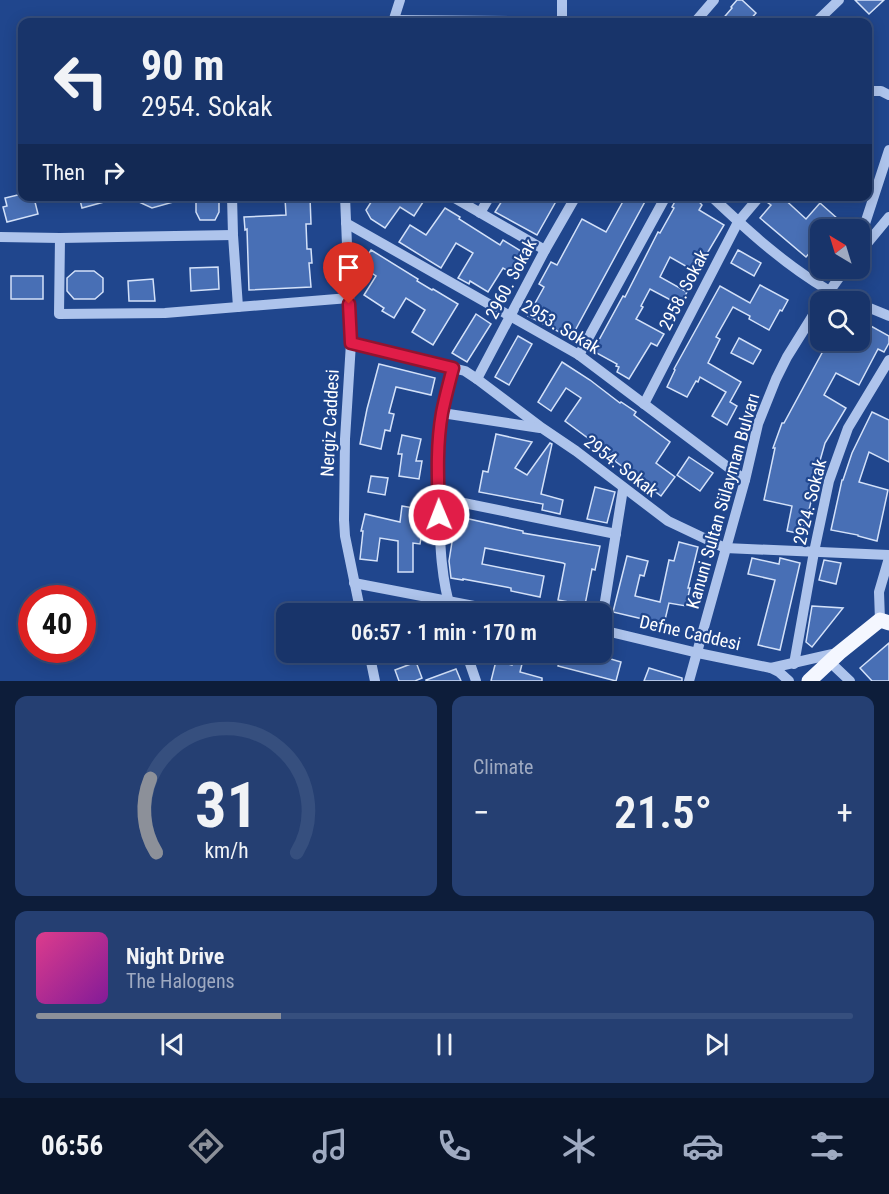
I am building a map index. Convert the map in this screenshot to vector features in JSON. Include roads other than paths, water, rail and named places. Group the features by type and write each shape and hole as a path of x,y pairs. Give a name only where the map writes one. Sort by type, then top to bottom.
{"main road":[{"path":"809,681 835,657 885,622"}],"street":[{"path":"394,18 400,0"},
{"path":"562,0 562,18"},
{"path":"698,18 714,0"},
{"path":"820,18 839,0"},
{"path":"872,91 881,91 889,95"},
{"path":"866,219 889,150"},
{"path":"232,201 238,307"},
{"name":"Nergiz Caddesi","path":"345,201 351,343 343,499 345,536 359,603"},
{"path":"460,201 545,250"},
{"path":"480,213 487,201"},
{"name":"2960. Sokak","path":"477,379 573,201"},
{"path":"579,355 663,201"},
{"path":"716,201 738,222 789,263 829,291"},
{"name":"2958. Sokak","path":"644,404 738,222 756,201"},
{"path":"870,240 889,217"},
{"name":"2953. Sokak","path":"346,223 579,355 745,480"},
{"path":"0,237 233,235"},
{"path":"60,238 58,314 165,313 349,298"},
{"name":"Kanuni Sultan Sülayman Bulvarı","path":"829,291 838,279"},
{"path":"870,308 889,316"},
{"name":"Kanuni Sultan Sülayman Bulvarı","path":"689,681 745,480 758,424 776,380 810,321"},
{"name":"2954. Sokak","path":"351,343 465,371 668,521 725,548 889,556"},
{"name":"2924. Sokak","path":"794,664 829,481 848,428 889,360"},
{"path":"448,601 440,550 439,448 442,413 453,368"},
{"path":"442,413 542,428"},
{"path":"605,603 623,489"},
{"path":"439,498 616,534"},
{"path":"885,622 884,590 889,556"},
{"path":"354,583 458,603"},
{"name":"Defne Caddesi","path":"612,632 771,668"},
{"path":"771,668 835,657 850,681"},
{"path":"371,663 375,681"},
{"path":"470,663 476,681"},
{"path":"771,668 789,681"}]}
